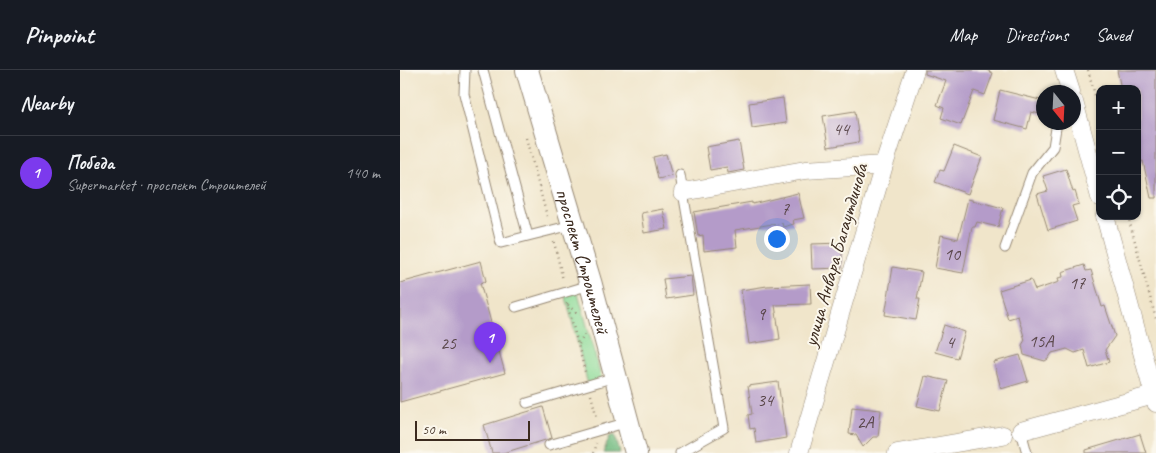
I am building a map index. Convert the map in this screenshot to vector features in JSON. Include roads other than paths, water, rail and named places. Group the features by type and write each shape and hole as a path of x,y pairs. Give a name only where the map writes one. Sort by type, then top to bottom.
{"street":[{"name":"проспект Строителей","path":"528,70 591,285 636,453"},
{"name":"улица Анвара Багаутдинова","path":"799,453 884,165 915,70"},
{"path":"1064,70 1069,85"},
{"path":"1081,130 1096,183"},
{"path":"681,184 805,170 884,165"},
{"path":"1021,431 1155,397 1106,220"},
{"path":"897,453 1003,435"}],"lane":[{"path":"465,70 464,94 501,243 573,224"},
{"path":"483,70 528,236"},
{"path":"1006,248 1032,172 1053,147 1056,130"},
{"path":"680,453 724,428 681,184"},
{"path":"516,307 591,285"},
{"path":"527,403 616,377"},
{"path":"549,445 628,422"},
{"path":"1021,431 1027,453"}],"place":[{"name":"Победа","path":"490,363"}]}
